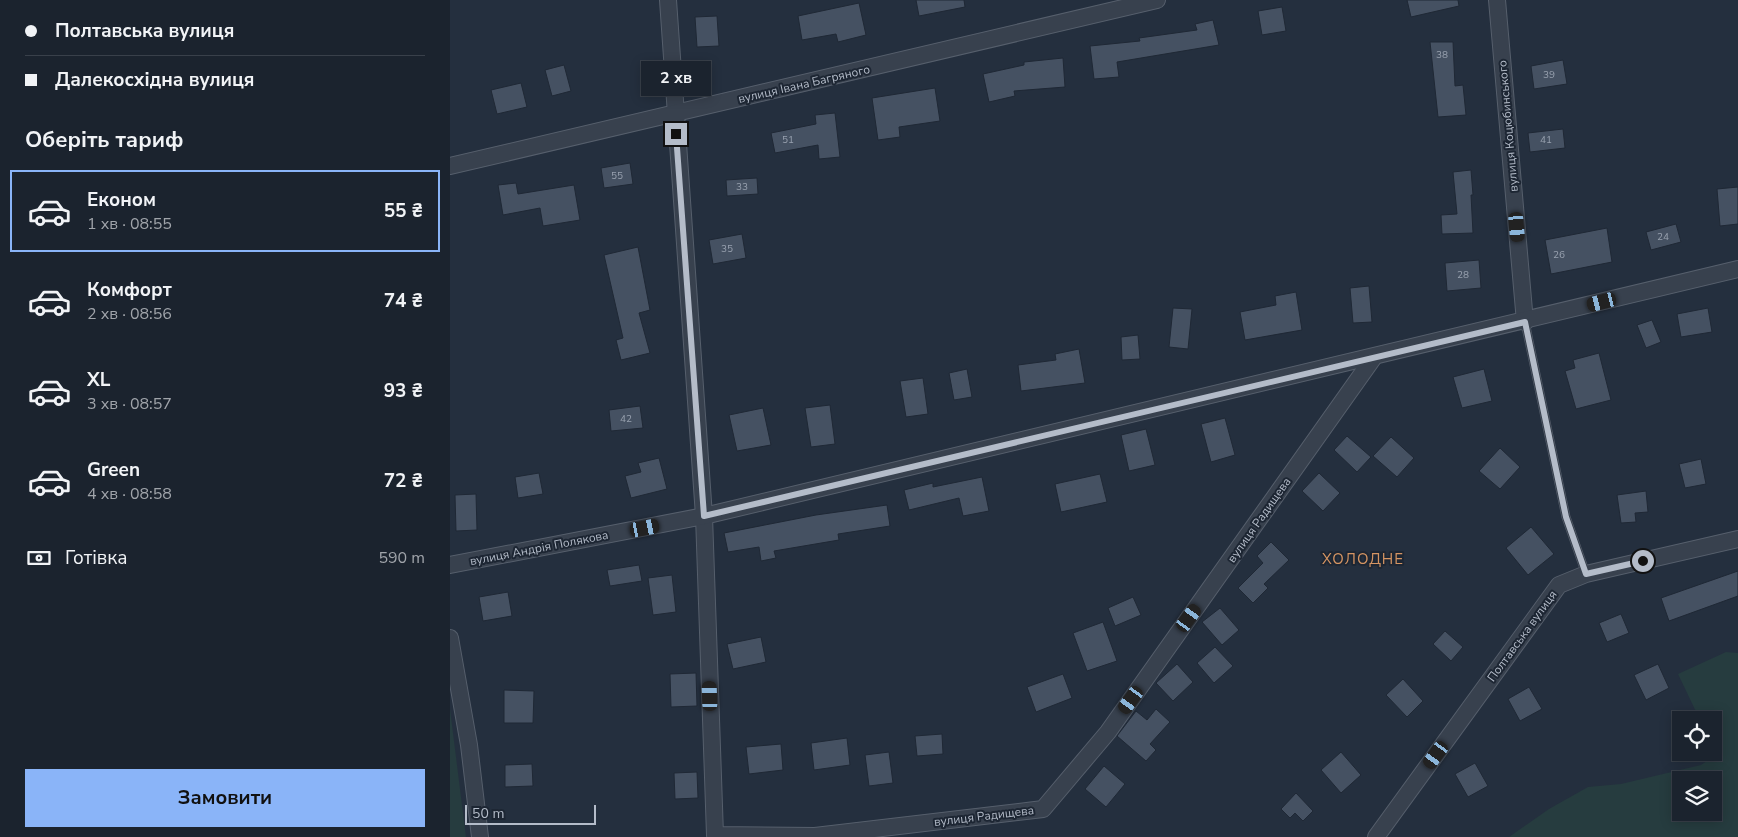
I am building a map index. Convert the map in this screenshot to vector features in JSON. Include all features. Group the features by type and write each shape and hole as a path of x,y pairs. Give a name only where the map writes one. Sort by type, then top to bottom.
{"street":[{"path":"668,0 674,115 704,516"},
{"name":"вулиця Івана Багряного","path":"450,166 674,115 1157,0"},
{"name":"вулиця Коцюбинського","path":"1497,0 1525,322"},
{"name":"вулиця Андрія Полякова","path":"450,565 704,516 1525,322 1738,269"},
{"name":"вулиця Радищева","path":"704,516 715,835 815,836 1043,809 1108,732 1374,357"},
{"name":"Полтавська вулиця","path":"1376,837 1559,585 1586,574 1738,539"},
{"path":"450,638 469,745 480,837"}],"lane":[{"name":"вулиця Коцюбинського","path":"1525,322 1566,517 1586,574"}],"green space":[{"path":"1726,652 1738,653 1738,837 1509,837 1549,809 1588,787 1621,784 1672,772 1672,821 1722,821 1722,771 1676,771 1701,765 1707,761 1722,761 1722,711 1696,711 1678,674"},
{"path":"450,709 466,837 450,837"}],"building":[{"path":"916,0 964,0 965,7 919,16"},
{"path":"1407,0 1458,0 1459,6 1411,17"},
{"path":"859,3 866,35 838,42 836,34 802,40 798,16"},
{"path":"1282,7 1286,31 1262,35 1258,11"},
{"path":"717,16 719,46 697,47 695,17"},
{"path":"1213,20 1219,45 1117,62 1119,77 1094,79 1090,46 1140,41 1139,38 1197,30 1195,24"},
{"path":"1430,42 1453,42 1455,86 1463,85 1466,115 1438,117"},
{"path":"1063,58 1065,87 1014,91 1015,96 989,102 983,74 1024,65 1024,62"},
{"path":"1563,60 1567,84 1534,89 1531,66"},
{"path":"564,65 571,91 552,96 545,70"},
{"path":"521,83 527,107 497,114 491,90"},
{"path":"935,88 940,121 899,127 900,137 878,140 872,98"},
{"path":"835,113 840,157 819,159 818,145 775,153 771,133 816,124 815,115"},
{"path":"1563,129 1565,148 1530,152 1528,133"},
{"path":"630,163 633,184 604,188 601,168"},
{"path":"1471,170 1473,233 1442,234 1441,215 1457,214 1453,172"},
{"path":"757,178 758,194 727,196 726,180"},
{"path":"516,183 518,194 574,185 580,220 543,226 540,208 503,215 498,185"},
{"path":"1738,187 1738,224 1720,226 1717,189"},
{"path":"1676,224 1681,242 1651,250 1646,232"},
{"path":"1607,228 1612,262 1551,274 1545,240"},
{"path":"742,234 746,258 713,264 709,240"},
{"path":"638,247 650,310 639,313 650,353 621,360 616,340 623,338 604,255"},
{"path":"1479,260 1481,288 1447,291 1445,263"},
{"path":"1369,286 1372,322 1353,323 1350,288"},
{"path":"1296,292 1302,330 1245,340 1240,312 1276,305 1275,296"},
{"path":"1173,308 1192,309 1188,349 1169,347"},
{"path":"1708,308 1712,332 1681,337 1677,314"},
{"path":"1652,320 1661,342 1646,348 1637,325"},
{"path":"1138,335 1140,359 1122,360 1121,337"},
{"path":"1079,349 1085,383 1021,391 1018,365 1056,360 1055,354"},
{"path":"1599,353 1611,400 1576,409 1565,371 1575,368 1573,360"},
{"path":"967,369 972,397 954,400 949,373"},
{"path":"1484,369 1492,401 1462,408 1453,377"},
{"path":"923,378 928,414 906,417 900,381"},
{"path":"830,405 835,444 811,447 805,408"},
{"path":"640,406 643,428 611,431 609,410"},
{"path":"763,408 771,445 737,451 729,415"},
{"path":"1225,418 1235,455 1211,462 1201,424"},
{"path":"1146,429 1155,465 1129,471 1121,435"},
{"path":"1347,436 1371,457 1357,472 1334,450"},
{"path":"1391,437 1414,458 1397,477 1373,456"},
{"path":"1500,448 1520,467 1500,489 1479,471"},
{"path":"659,458 667,489 631,498 625,476 641,472 638,463"},
{"path":"1701,459 1706,484 1685,488 1679,464"},
{"path":"539,473 543,494 518,498 515,477"},
{"path":"1319,473 1340,493 1323,511 1302,491"},
{"path":"1100,474 1107,502 1061,512 1055,484"},
{"path":"982,477 989,511 963,516 959,498 909,510 904,490 933,483 933,487"},
{"path":"1646,491 1648,512 1635,513 1636,522 1621,523 1617,495"},
{"path":"476,494 477,530 456,531 455,495"},
{"path":"887,505 890,526 838,534 839,540 774,551 776,558 761,561 759,547 728,552 724,533 816,515"},
{"path":"1531,527 1554,554 1528,575 1506,548"},
{"path":"1271,542 1289,560 1264,584 1268,588 1253,603 1238,588 1263,563 1257,556"},
{"path":"639,565 642,581 610,586 607,570"},
{"path":"1738,571 1738,596 1669,621 1661,598"},
{"path":"672,575 676,612 653,615 648,578"},
{"path":"508,592 512,616 483,621 479,597"},
{"path":"1133,597 1141,615 1115,626 1108,608"},
{"path":"1220,608 1239,630 1222,645 1202,622"},
{"path":"1621,614 1629,633 1607,642 1599,623"},
{"path":"1103,622 1117,661 1087,671 1073,633"},
{"path":"1445,631 1463,647 1451,661 1433,644"},
{"path":"761,637 766,662 733,669 727,644"},
{"path":"1215,647 1233,666 1214,683 1197,663"},
{"path":"1177,664 1193,682 1173,701 1156,683"},
{"path":"1658,664 1669,688 1646,700 1634,675"},
{"path":"696,673 697,706 671,707 670,674"},
{"path":"1063,674 1072,698 1036,712 1027,687"},
{"path":"1403,679 1423,701 1407,717 1386,695"},
{"path":"1529,687 1542,709 1520,721 1508,699"},
{"path":"504,690 534,691 533,723 504,723"},
{"path":"1156,709 1170,722 1150,744 1156,750 1146,761 1117,736 1136,711 1147,720"},
{"path":"942,734 943,754 917,756 915,736"},
{"path":"847,738 850,765 814,770 811,743"},
{"path":"781,744 783,770 749,774 746,747"},
{"path":"889,752 893,783 869,786 865,755"},
{"path":"1341,752 1361,775 1341,793 1321,770"},
{"path":"1475,763 1488,786 1468,797 1455,774"},
{"path":"532,764 533,786 505,787 505,765"},
{"path":"1104,766 1125,784 1106,807 1085,789"},
{"path":"697,772 698,798 675,799 674,773"},
{"path":"1296,793 1313,811 1303,821 1295,813 1290,818 1281,809"}],"district":[{"name":"ХОЛОДНЕ","path":"1363,559"}],"route":[{"path":"676,134 704,516 1525,322 1566,517 1586,574 1643,561"}]}
